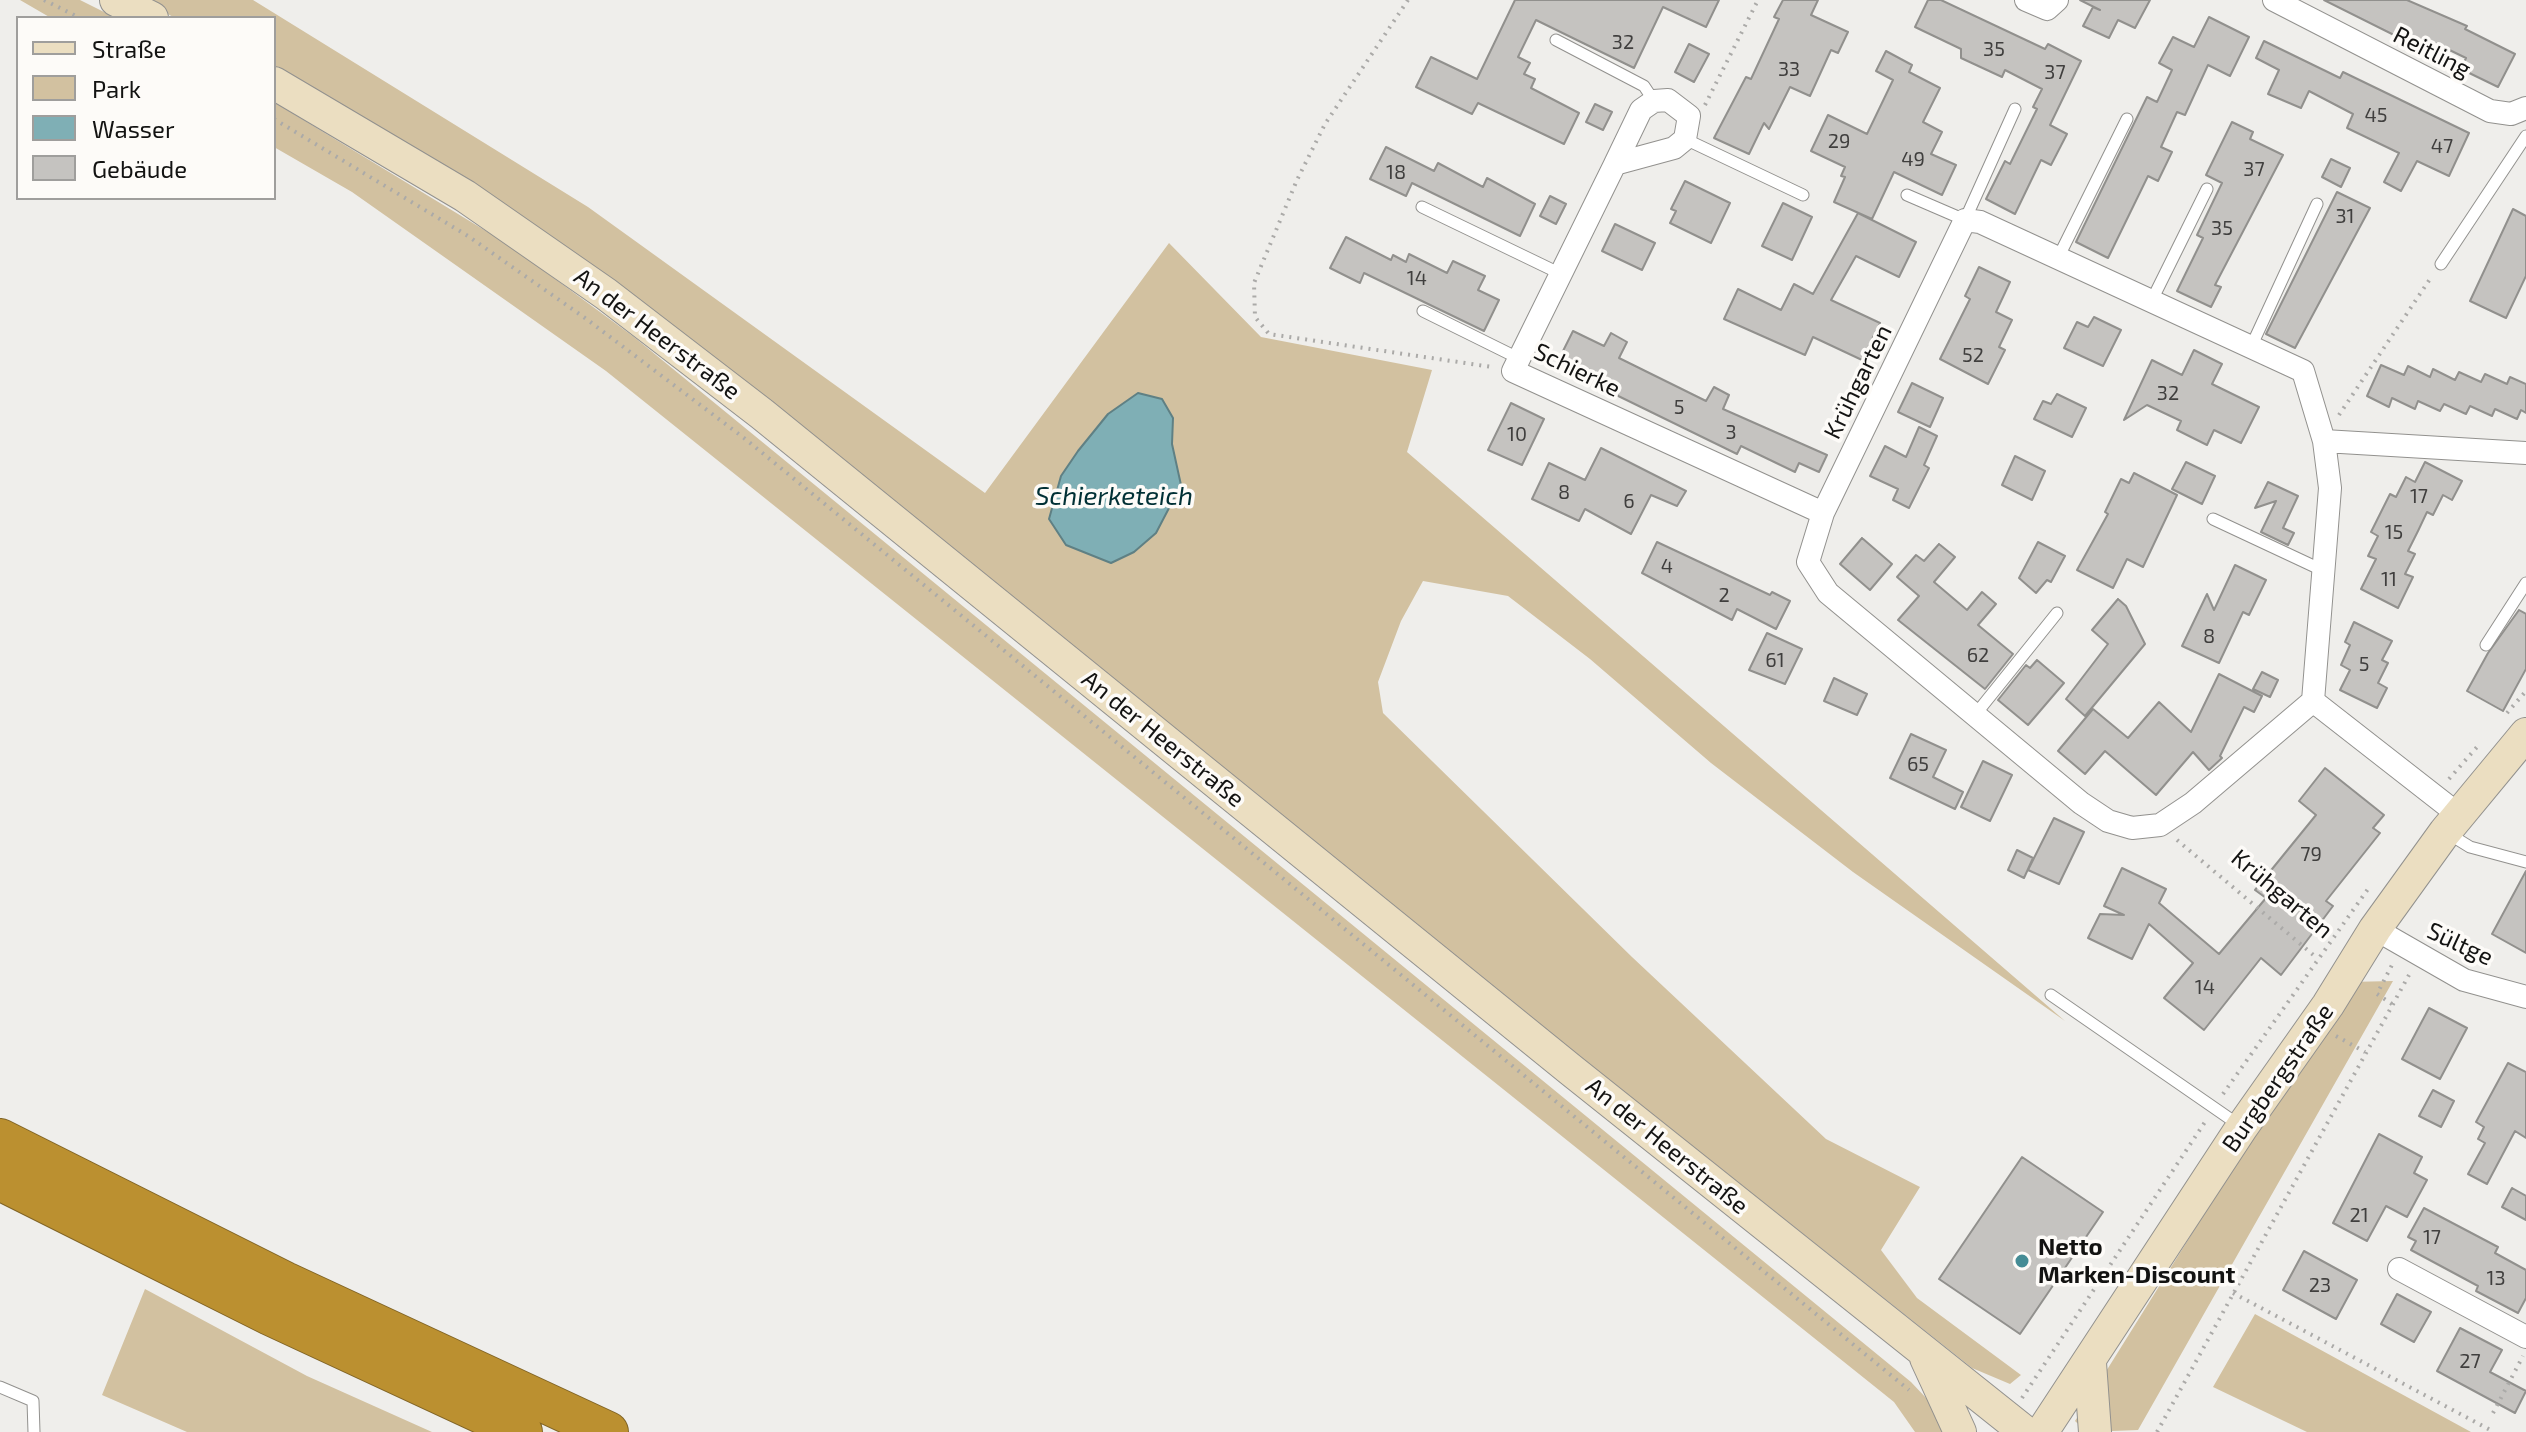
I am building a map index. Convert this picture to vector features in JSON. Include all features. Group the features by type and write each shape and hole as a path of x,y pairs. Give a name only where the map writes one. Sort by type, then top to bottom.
{"highway":[{"path":"0,1139 285,1282 608,1432"},
{"path":"0,1180 270,1315 522,1432"}],"street":[{"path":"116,0 148,16"},
{"path":"2026,0 2047,9 2057,0"},
{"name":"Reitling","path":"2274,0 2490,111 2511,114 2526,108"},
{"name":"An der Heerstraße","path":"276,84 465,196 606,294 762,414 2025,1432"},
{"path":"1615,164 1674,148 1685,139 1689,116 1668,100 1654,101"},
{"name":"Schierke","path":"1654,101 1641,110 1516,365 1823,513"},
{"path":"1965,220 1980,222 2303,371 2324,441 2330,488 2313,701 2193,803 2160,825"},
{"name":"Krühgarten","path":"1965,220 1823,513 1808,562 1828,593 2081,803 2108,821 2132,828 2160,825"},
{"path":"2324,441 2526,453"},
{"path":"2313,701 2452,823"},
{"name":"Burgbergstraße","path":"2042,1432 2242,1127 2347,977 2399,943 2452,823 2526,734"},
{"name":"Sültge","path":"2399,943 2464,980 2526,997"},
{"path":"2399,1269 2526,1337"},
{"path":"1923,1351 1960,1432"},
{"path":"2090,1363 2095,1432"}],"lane":[{"path":"1556,40 1644,86 1654,101"},
{"path":"1907,195 1965,220 1974,193 2015,109"},
{"path":"2058,258 2127,119"},
{"path":"2441,264 2526,136"},
{"path":"1685,139 1803,195"},
{"path":"2151,302 2207,189"},
{"path":"2250,348 2317,204"},
{"path":"1422,207 1561,274"},
{"path":"1423,311 1516,365"},
{"path":"2213,519 2322,570"},
{"path":"2486,645 2526,583"},
{"path":"1975,715 2057,613"},
{"path":"2452,823 2470,847 2526,862"},
{"path":"2051,995 2242,1127"},
{"path":"0,1387 33,1401 34,1432"}],"path":[{"path":"44,0 76,16"},
{"path":"1408,0 1325,124 1297,180 1254,283 1255,317 1269,334 1516,365"},
{"path":"1689,116 1707,103 1758,0"},
{"path":"276,120 468,236 585,318 744,438 1917,1397"},
{"path":"2324,441 2343,406 2441,264"},
{"name":"Krühgarten","path":"2160,825 2317,958 2392,1004"},
{"path":"2036,1379 2214,1107 2374,880"},
{"path":"2377,994 2399,943"},
{"path":"2157,1432 2392,1004 2399,943"},
{"path":"2333,1035 2365,1052"},
{"path":"2233,1293 2494,1432"},
{"path":"2493,1413 2526,1350"}],"green space":[{"path":"20,0 80,0 112,16 48,16"},
{"path":"143,0 253,0 588,207 985,493 1169,243 1261,337 1432,370 1407,452 2065,1021 1853,872 1711,763 1590,659 1508,596 1423,581 1401,621 1378,682 1383,713 1632,957 1826,1139 1920,1187 1881,1250 1917,1298 2021,1375 2010,1384 1972,1368 1157,721 687,337 276,74 276,16 171,16"},
{"path":"276,103 509,245 634,337 1911,1382 1928,1400 1948,1432 1915,1432 1894,1402 606,371 352,192 276,148"},
{"path":"2393,981 2138,1430 2087,1432 2075,1421 2349,982"},
{"path":"145,1289 307,1376 432,1432 187,1432 102,1395"},
{"path":"2255,1314 2471,1432 2307,1432 2213,1387"}],"water":[{"name":"Schierketeich","path":"1138,393 1162,399 1173,418 1172,444 1181,485 1156,533 1134,552 1111,563 1066,545 1049,519 1061,476 1078,451 1108,414"}],"building":[{"path":"1515,0 1719,0 1706,27 1663,7 1634,68 1536,20 1518,57 1530,63 1524,74 1535,79 1531,88 1579,113 1564,144 1478,103 1472,114 1416,87 1431,57 1477,79"},
{"path":"1783,0 1818,0 1811,15 1848,32 1838,53 1831,50 1810,96 1790,87 1769,129 1764,123 1749,154 1714,138 1746,77 1751,79 1779,19 1774,17"},
{"path":"1928,0 1941,0 2045,49 2048,44 2081,61 2050,125 2067,134 2051,165 2041,160 2015,214 1986,199 2005,161 2010,164 2037,109 2033,107 2042,89 2005,70 2002,77 1961,58 1961,49 1915,27"},
{"path":"2080,0 2150,0 2135,28 2118,20 2109,38 2083,26 2093,7 2100,10"},
{"path":"2324,0 2407,0 2467,26 2465,29 2515,54 2498,87 2461,69 2466,58 2435,43 2430,53"},
{"path":"2209,17 2249,37 2230,76 2208,65 2185,115 2177,112 2161,147 2172,152 2158,181 2148,176 2108,258 2076,242 2147,97 2157,102 2172,70 2159,63 2173,37 2194,47"},
{"path":"2264,41 2340,78 2343,72 2469,133 2449,176 2417,161 2401,191 2384,182 2399,153 2347,128 2353,114 2309,91 2301,108 2268,94 2279,70 2256,58"},
{"path":"1689,44 1709,54 1694,82 1675,72"},
{"path":"1886,51 1912,65 1909,72 1940,88 1923,122 1942,132 1931,154 1956,165 1942,195 1894,172 1872,219 1834,202 1845,177 1841,176 1845,167 1811,151 1828,115 1867,134 1893,80 1876,71"},
{"path":"1595,104 1612,112 1603,130 1586,122"},
{"path":"2232,122 2253,132 2250,139 2283,155 2215,285 2221,287 2211,307 2177,291 2203,238 2197,235 2222,183 2206,175"},
{"path":"1386,147 1434,171 1438,163 1483,187 1487,178 1535,204 1520,236 1412,183 1406,196 1370,179"},
{"path":"2331,159 2350,168 2341,187 2322,177"},
{"path":"1685,181 1730,203 1711,243 1670,223 1676,211 1671,209"},
{"path":"2337,192 2370,208 2295,348 2266,334"},
{"path":"1550,196 1566,204 1556,224 1540,216"},
{"path":"1783,203 1812,217 1792,260 1762,246"},
{"path":"2513,209 2526,216 2526,276 2506,318 2470,301"},
{"path":"1858,213 1916,242 1899,277 1856,256 1831,300 1880,323 1862,360 1813,337 1805,355 1724,319 1738,289 1781,310 1794,284 1813,294"},
{"path":"1615,224 1655,243 1642,270 1602,251"},
{"path":"1346,237 1391,260 1393,255 1406,262 1409,254 1447,273 1453,261 1485,276 1478,290 1499,300 1484,331 1364,273 1360,283 1330,268"},
{"path":"1979,267 2010,282 1996,312 2012,320 1999,347 2005,350 1988,384 1940,359 1970,299 1965,296"},
{"path":"2094,317 2121,330 2103,366 2064,348 2077,322 2088,327"},
{"path":"1573,331 1604,346 1611,333 1627,342 1619,358 1706,401 1714,387 1729,395 1723,409 1827,455 1819,472 1799,463 1795,472 1741,446 1737,454 1606,390 1610,381 1560,357"},
{"path":"2194,350 2222,364 2212,384 2259,407 2241,443 2214,430 2207,445 2177,430 2181,421 2147,405 2124,420 2152,360 2182,375"},
{"path":"2381,365 2404,375 2408,366 2430,377 2433,369 2455,380 2459,372 2481,382 2485,374 2507,384 2510,377 2526,384 2526,413 2521,410 2517,419 2495,409 2492,416 2470,406 2466,414 2444,404 2440,411 2418,401 2415,409 2392,398 2389,407 2367,396"},
{"path":"1912,383 1943,398 1930,427 1898,412"},
{"path":"2057,394 2086,408 2072,437 2034,419 2043,401 2051,404"},
{"path":"1511,403 1544,419 1522,465 1488,450"},
{"path":"1919,427 1937,436 1924,465 1929,468 1909,508 1893,500 1898,489 1870,476 1885,446 1906,457"},
{"path":"1601,448 1686,491 1677,506 1651,495 1631,534 1585,509 1579,521 1532,499 1549,463 1585,480"},
{"path":"2015,456 2045,471 2032,500 2002,485"},
{"path":"2186,462 2215,476 2202,504 2172,489"},
{"path":"2425,462 2462,481 2452,500 2443,495 2433,515 2427,512 2408,551 2415,554 2405,574 2413,577 2398,608 2361,589 2376,559 2368,556 2378,536 2371,532 2390,494 2396,497 2406,477 2415,482"},
{"path":"2134,473 2177,495 2143,567 2127,559 2113,588 2077,570 2108,514 2105,512 2121,479 2129,483"},
{"path":"2268,482 2298,496 2283,528 2294,533 2288,545 2261,532 2276,501 2255,508"},
{"path":"1862,538 1892,564 1870,590 1840,564"},
{"path":"1657,542 1770,595 1772,592 1790,601 1776,629 1737,609 1732,620 1642,573"},
{"path":"2038,542 2065,556 2051,582 2047,580 2036,593 2019,578"},
{"path":"1939,544 1955,557 1934,582 1967,610 1982,592 1996,604 1978,625 2013,654 1985,689 1898,620 1919,596 1897,577 1916,555 1924,561"},
{"path":"2235,565 2266,580 2249,615 2243,612 2219,663 2182,646 2207,594 2214,610"},
{"path":"2118,599 2126,606 2145,644 2085,716 2066,699 2108,644 2092,630"},
{"path":"2519,610 2526,614 2526,669 2503,711 2467,691 2488,653"},
{"path":"2354,622 2392,641 2382,660 2388,663 2378,683 2387,688 2377,708 2340,690 2350,670 2341,665 2350,645 2345,642"},
{"path":"1767,633 1802,649 1785,684 1749,670"},
{"path":"2037,660 2064,683 2028,725 1998,700 2026,665 2030,668"},
{"path":"2262,672 2278,680 2270,697 2253,689"},
{"path":"2219,674 2262,696 2254,712 2244,707 2220,756 2222,758 2209,770 2193,752 2156,795 2105,751 2085,774 2058,751 2093,709 2128,738 2159,702 2191,732"},
{"path":"1834,678 1867,694 1857,715 1824,701"},
{"path":"1911,734 1946,750 1933,777 1963,792 1955,809 1890,778"},
{"path":"1983,761 2012,775 1990,821 1961,807"},
{"path":"2325,768 2384,815 2373,828 2380,833 2326,901 2333,906 2281,975 2261,958 2204,1030 2164,998 2193,963 2149,924 2132,959 2088,938 2100,914 2124,915 2104,906 2122,868 2166,889 2159,903 2219,954 2266,898 2255,890 2316,815 2299,801"},
{"path":"2054,818 2084,832 2059,884 2028,870"},
{"path":"2017,850 2033,858 2024,878 2008,870"},
{"path":"2526,871 2526,953 2492,934"},
{"path":"2429,1008 2467,1028 2440,1079 2402,1059"},
{"path":"2508,1063 2526,1072 2526,1138 2515,1131 2487,1184 2468,1174 2485,1143 2478,1139 2484,1127 2476,1122"},
{"path":"2433,1090 2454,1101 2441,1127 2419,1116"},
{"path":"2379,1134 2422,1157 2414,1173 2427,1180 2407,1217 2386,1206 2367,1241 2333,1223"},
{"path":"2022,1157 2103,1212 2020,1334 1939,1279"},
{"path":"2512,1188 2526,1196 2526,1220 2502,1207"},
{"path":"2424,1208 2498,1247 2495,1253 2526,1270 2526,1298 2518,1313 2476,1291 2478,1286 2411,1250 2416,1241 2408,1237"},
{"path":"2304,1251 2357,1280 2336,1319 2283,1290"},
{"path":"2397,1294 2431,1312 2414,1342 2381,1324"},
{"path":"2460,1328 2502,1350 2490,1372 2526,1391 2515,1413 2437,1371"}],"place":[{"name":"Netto Marken-Discount","path":"2022,1261"}]}
